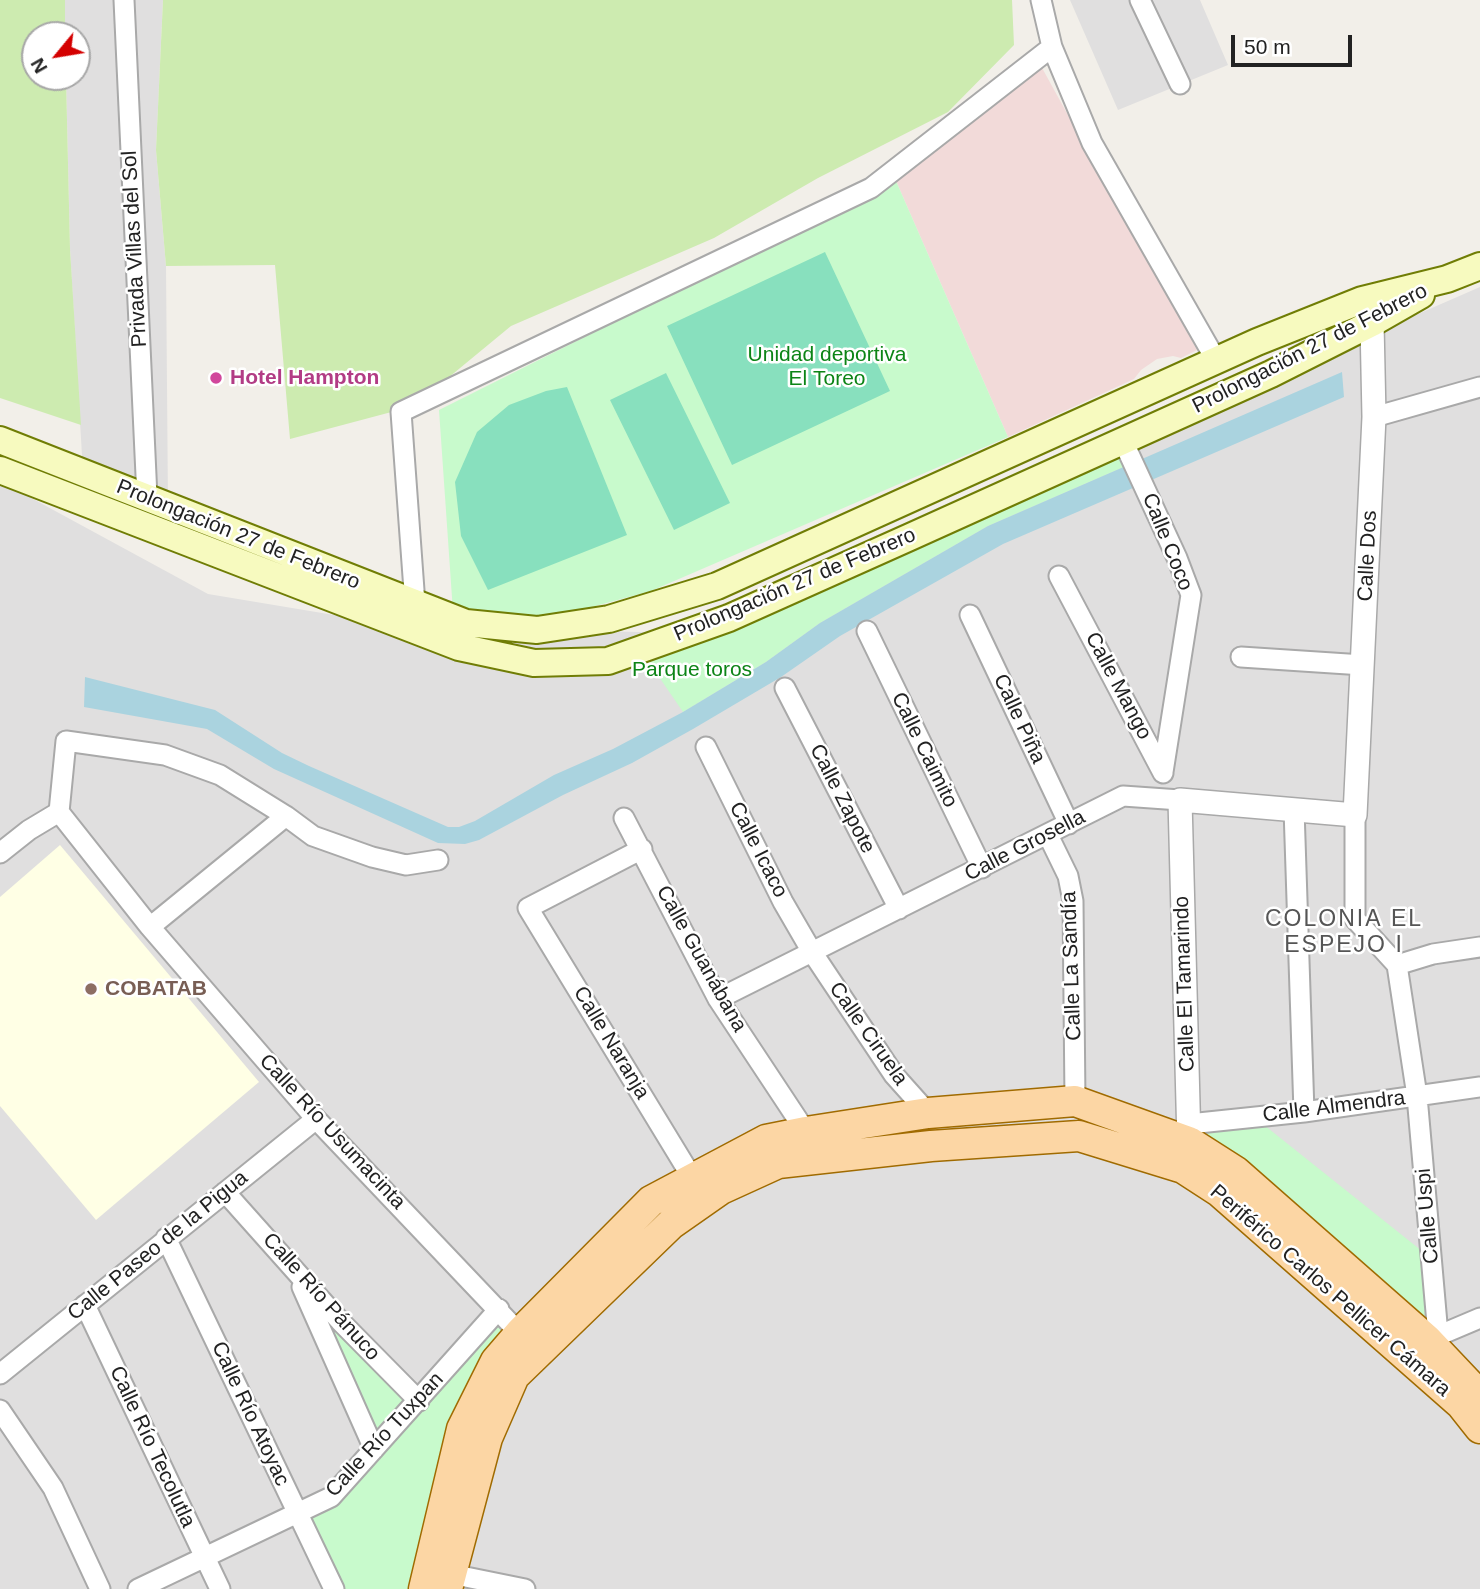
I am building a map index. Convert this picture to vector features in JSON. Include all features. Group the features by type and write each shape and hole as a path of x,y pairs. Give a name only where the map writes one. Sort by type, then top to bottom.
{"main road":[{"name":"Prolongación 27 de Febrero","path":"0,440 466,623 537,630 621,615 718,586 1216,360 1367,312 1480,266"},
{"name":"Prolongación 27 de Febrero","path":"0,470 459,647 534,663 608,661 729,618 1271,374 1367,312"},
{"name":"Periférico Carlos Pellicer Cámara","path":"449,1581 487,1438 529,1343 651,1201 766,1140 806,1132 928,1114 1075,1101 1187,1145 1236,1172 1433,1338 1480,1396"},
{"name":"Periférico Carlos Pellicer Cámara","path":"424,1589 462,1429 496,1361 529,1343 671,1224 721,1189 778,1163 931,1146 1079,1136 1187,1145"},
{"name":"Periférico Carlos Pellicer Cámara","path":"1187,1145 1220,1192 1461,1404 1480,1428"}],"street":[{"path":"1041,0 1052,47 1092,143 1216,360"},
{"path":"1140,0 1180,84"},
{"name":"Privada Villas del Sol","path":"126,5 147,498"},
{"path":"415,604 401,412 871,188 1052,47"},
{"name":"Calle Dos","path":"1355,815 1374,417 1367,312"},
{"path":"1374,417 1480,387"},
{"name":"Calle Coco","path":"1123,441 1177,558 1191,595 1163,772"},
{"name":"Calle Mango","path":"1059,576 1163,772"},
{"name":"Calle Piña","path":"970,615 1069,824"},
{"name":"Calle Caimito","path":"867,631 982,868"},
{"path":"1241,657 1363,665"},
{"name":"Calle Zapote","path":"785,688 899,909"},
{"path":"0,853 29,830 59,812 66,741 165,755 220,775 313,836 372,857 406,865 438,860"},
{"name":"Calle Icaco","path":"706,747 783,902 812,952"},
{"path":"1163,772 1171,799"},
{"name":"Calle Grosella","path":"719,999 1123,796 1355,815"},
{"name":"Calle El Tamarindo","path":"1171,799 1187,1145"},
{"path":"1294,809 1304,1112"},
{"name":"Calle Río Usumacinta","path":"59,812 150,927 316,1119 529,1343"},
{"path":"1355,815 1355,919 1397,965 1433,954 1480,947"},
{"path":"150,927 286,816"},
{"name":"Calle Guanábana","path":"624,818 719,999 806,1132"},
{"name":"Calle La Sandía","path":"1048,835 1068,876 1073,901 1075,1101"},
{"name":"Calle Naranja","path":"642,849 528,908 693,1179"},
{"name":"Calle Ciruela","path":"812,952 894,1075 928,1114"},
{"name":"Calle Uspi","path":"1397,965 1417,1096 1433,1338"},
{"name":"Calle Almendra","path":"1187,1145 1304,1112 1480,1087"},
{"name":"Calle Paseo de la Pigua","path":"0,1374 316,1119"},
{"name":"Calle Río Pánuco","path":"225,1192 340,1321 419,1401"},
{"name":"Calle Río Atoyac","path":"166,1238 334,1589"},
{"path":"293,1266 374,1449"},
{"name":"Calle Río Tecolutla","path":"85,1305 220,1589"},
{"name":"Calle Río Tuxpan","path":"138,1589 331,1497 499,1309"},
{"path":"1433,1338 1480,1318"},
{"path":"0,1410 52,1488 100,1589"},
{"path":"449,1581 525,1589"}],"shaded area":[{"path":"65,0 163,0 156,150 166,266 168,506 83,473 70,249 66,91 91,91 91,21 65,21"},
{"path":"1070,0 1200,0 1228,65 1118,110"},
{"path":"1041,66 1197,350 1181,358 1173,356 1157,359 1141,370 1134,379 1008,437 896,181"},
{"path":"1480,287 1480,1589 0,1589 0,481 208,594 406,627 687,633"},
{"name":"COBATAB","path":"60,845 259,1082 96,1220 0,1106 0,897"}],"green space":[{"path":"0,0 65,0 65,21 21,21 21,91 66,91 70,249 81,425 0,398"},
{"path":"163,0 1012,0 1014,45 948,112 818,178 714,238 511,326 414,406 290,439 275,265 166,266 156,150"},
{"name":"Unidad deportiva El Toreo","path":"896,181 1008,437 651,591 540,621 453,612 439,410"},
{"path":"825,252 890,391 732,465 667,326"},
{"path":"666,373 730,503 674,530 610,400"},
{"path":"567,387 627,535 488,590 461,536 455,482 477,432 509,405 546,391"},
{"name":"Parque toros","path":"1123,441 1133,463 988,526 820,623 766,662 683,712 644,655"},
{"path":"1254,1117 1432,1259 1438,1335 1189,1124"},
{"path":"293,1266 419,1400 499,1309 521,1332 424,1589 334,1589 297,1513 374,1449"}],"water":[{"path":"1342,372 1344,397 1003,544 840,636 781,677 693,729 632,763 563,795 479,840 465,844 438,843 274,769 207,729 84,707 85,677 215,710 282,753 309,766 448,827 459,827 475,821 554,775 613,749 683,712 766,662 820,623 988,526"}],"place":[{"name":"Hotel Hampton","path":"216,378"},
{"name":"COBATAB","path":"91,989"}],"district":[{"name":"COLONIA EL ESPEJO I","path":"1344,933"}]}
